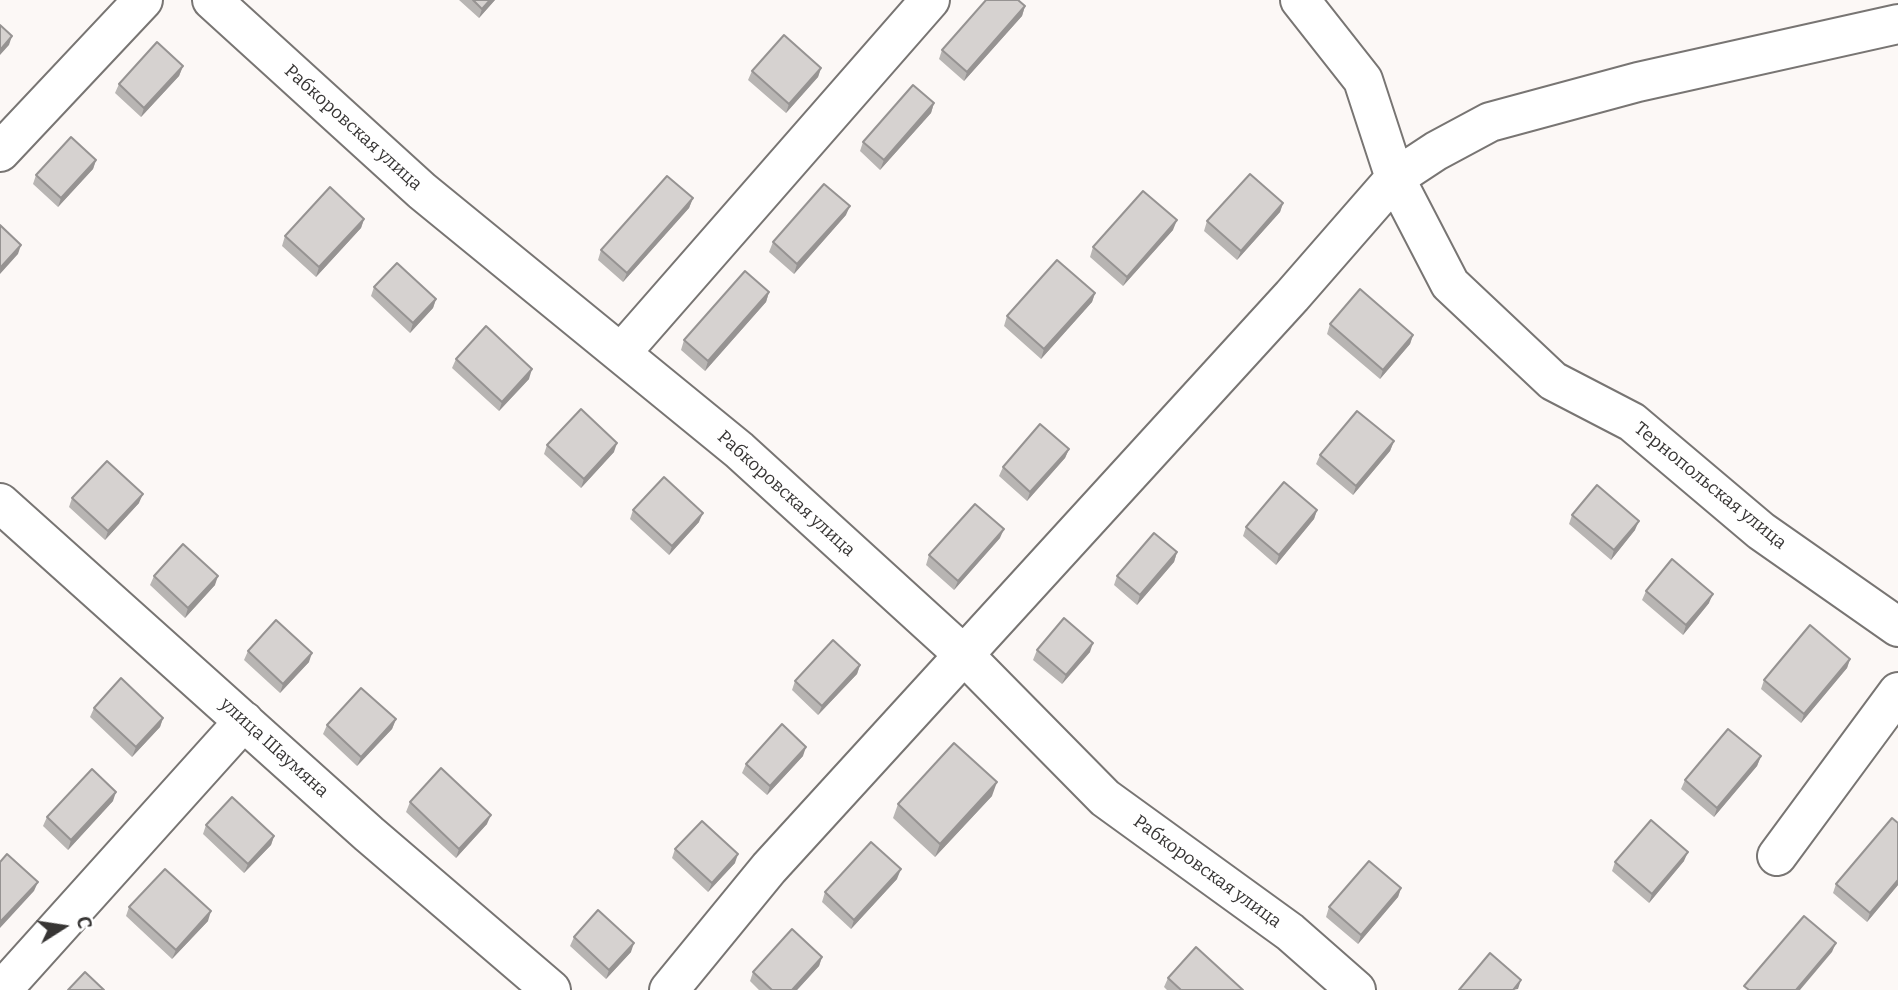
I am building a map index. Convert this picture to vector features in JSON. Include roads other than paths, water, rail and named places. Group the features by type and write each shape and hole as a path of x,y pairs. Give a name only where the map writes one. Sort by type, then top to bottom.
{"street":[{"path":"0,152 143,0"},
{"name":"Рабкоровская улица","path":"212,0 422,191 740,450 964,655 1105,798 1290,932 1356,990"},
{"path":"621,353 930,0"},
{"name":"Тернопольская улица","path":"1300,0 1363,80 1395,178 1450,284 1553,382 1632,422 1761,531 1898,627"},
{"path":"669,990 769,868 1292,296 1395,178 1436,150 1490,122 1638,82 1898,24"},
{"name":"улица Шаумяна","path":"0,503 551,990"},
{"path":"1777,856 1898,692"},
{"path":"2,990 244,721"}]}
